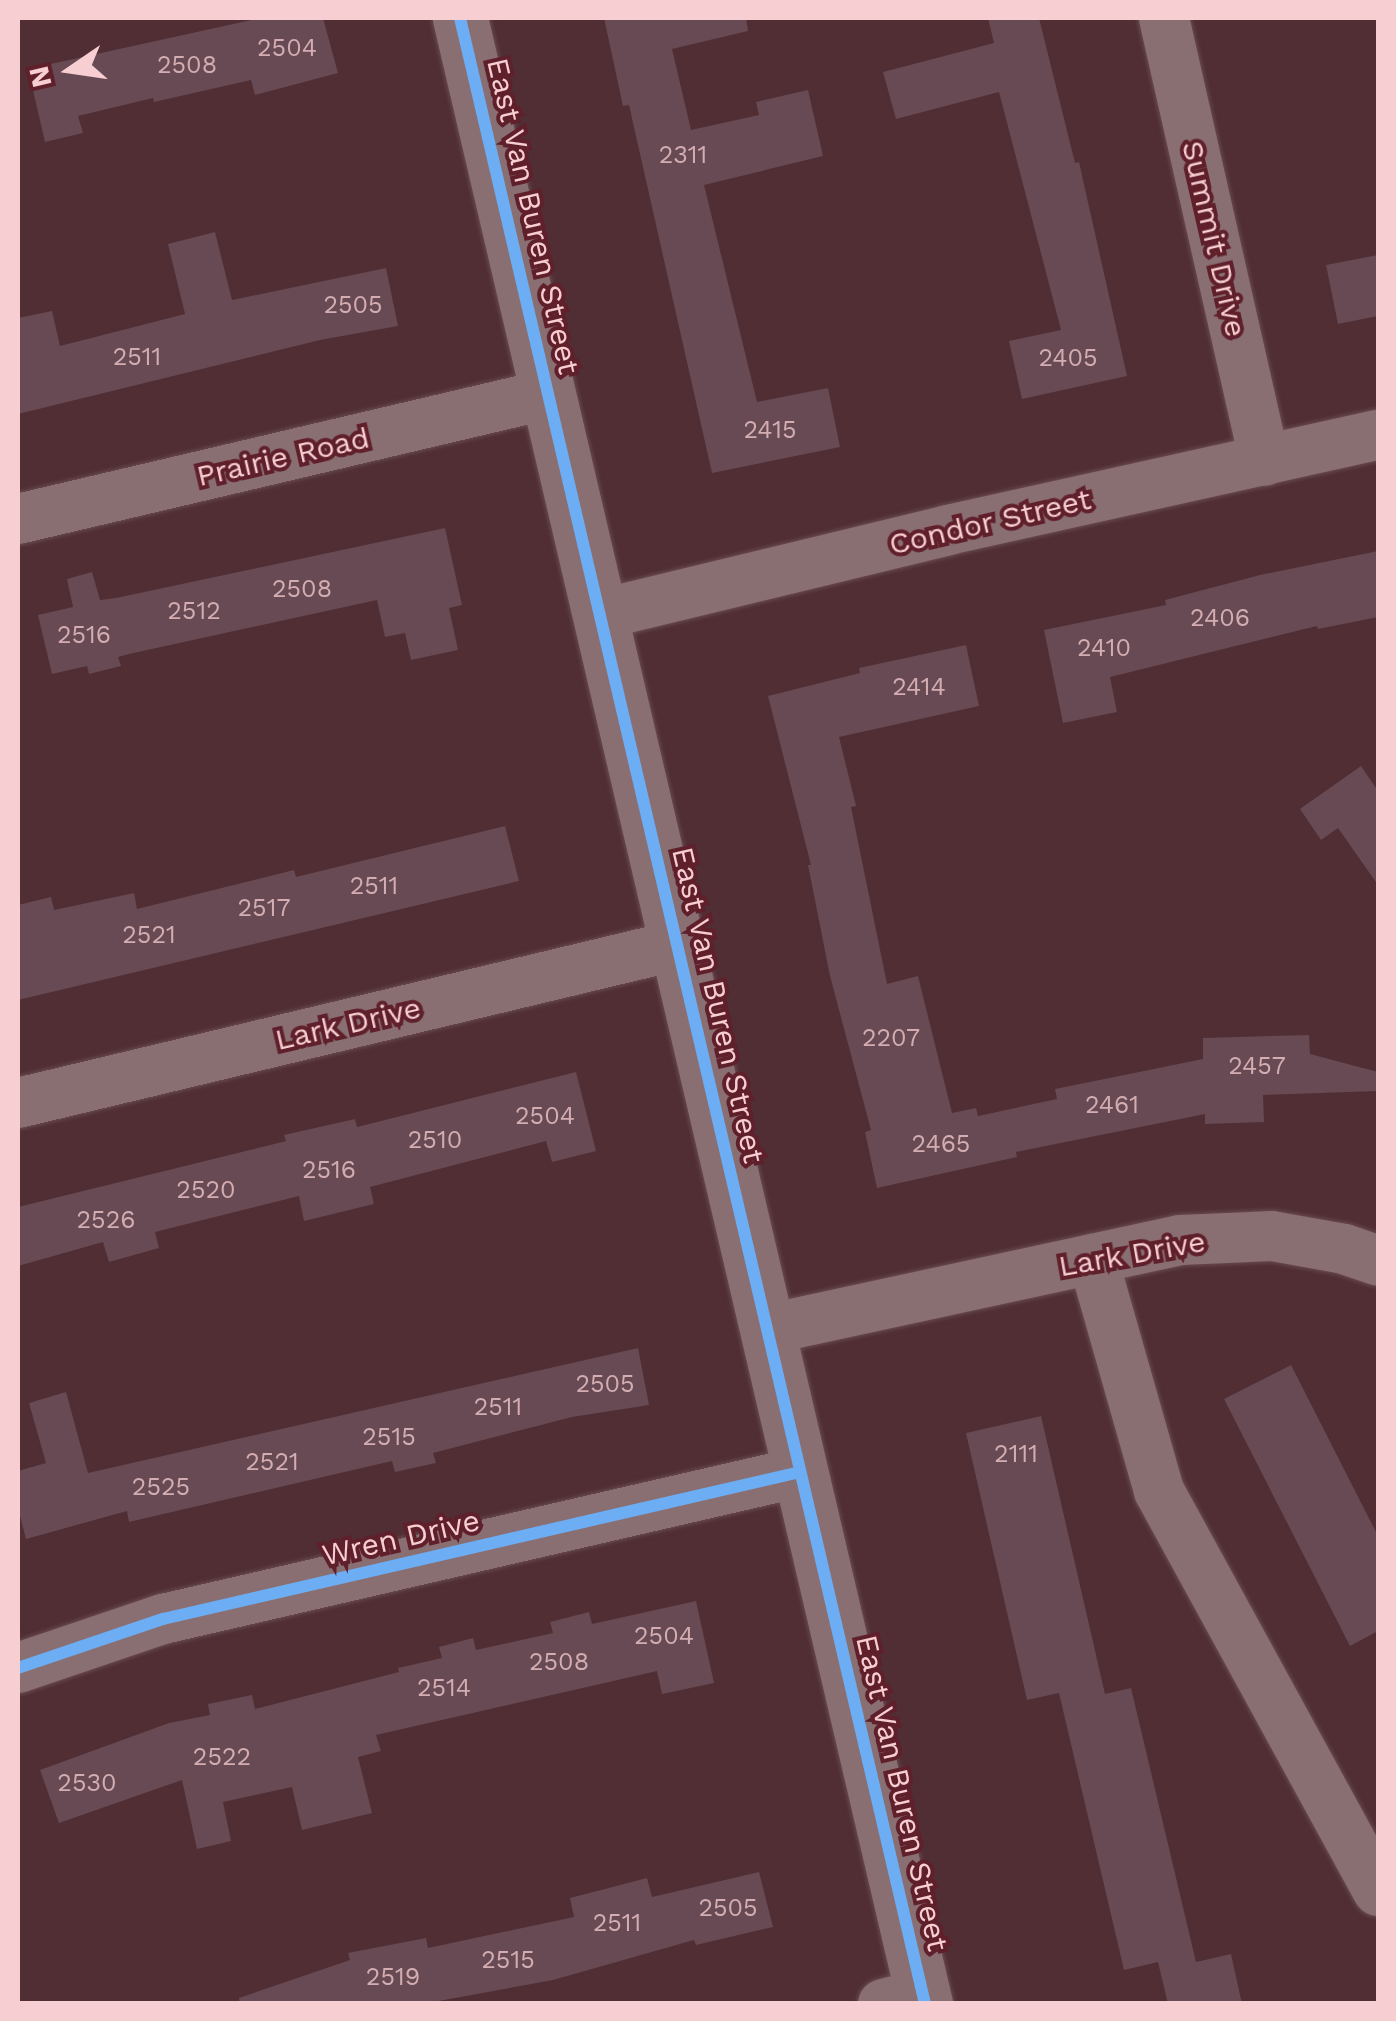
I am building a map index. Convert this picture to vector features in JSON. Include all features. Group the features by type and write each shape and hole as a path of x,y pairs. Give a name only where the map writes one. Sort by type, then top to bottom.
{"street":[{"name":"East Van Buren Street","path":"460,18 768,1329 910,2000"},
{"name":"Summit Drive","path":"1164,18 1264,461"},
{"name":"Prairie Road","path":"18,519 549,394"},
{"name":"Condor Street","path":"602,614 948,530 1378,435"},
{"name":"Lark Drive","path":"18,1103 678,945"},
{"name":"Lark Drive","path":"768,1329 1180,1240 1272,1236 1344,1249 1378,1261"},
{"path":"1093,1259 1159,1491 1378,1891"},
{"name":"Wren Drive","path":"18,1668 163,1618 800,1472"}],"building":[{"path":"260,18 323,18 338,73 255,95 251,80 154,102 153,98 78,116 83,133 45,142 28,69"},
{"path":"604,18 746,18 748,31 672,49 691,130 759,115 756,102 808,90 823,156 704,185 757,402 828,388 840,447 712,473 629,105 623,106"},
{"path":"988,18 1039,18 1075,163 1079,162 1127,376 1022,399 1009,341 1061,330 999,92 896,119 883,72 994,43"},
{"path":"215,232 232,300 386,268 398,326 320,340 18,414 18,318 52,311 60,346 185,314 168,244"},
{"path":"1378,255 1378,316 1338,324 1326,265"},
{"path":"445,528 462,605 449,608 458,650 411,660 405,633 385,637 377,600 129,654 118,657 121,666 89,674 87,666 52,674 38,615 73,607 67,579 92,572 100,600 116,598"},
{"path":"1378,551 1378,617 1318,629 1317,626 1110,677 1117,712 1063,723 1044,630 1166,605 1165,600 1260,575"},
{"path":"966,645 979,706 839,737 856,806 851,807 887,984 918,976 952,1113 976,1108 978,1116 1057,1099 1055,1089 1203,1059 1203,1038 1309,1035 1310,1054 1378,1072 1378,1091 1263,1095 1264,1122 1205,1124 1205,1114 1016,1152 1017,1157 877,1188 865,1132 871,1130 830,976 811,865 768,696 860,673 859,668"},
{"path":"1361,766 1378,791 1378,885 1338,828 1321,840 1300,809"},
{"path":"505,826 519,881 18,1000 18,905 51,897 54,910 134,893 137,909 294,870 296,877"},
{"path":"576,1072 596,1151 552,1162 546,1141 370,1187 374,1204 304,1221 299,1196 155,1232 159,1248 109,1262 103,1242 18,1266 18,1207 286,1141 284,1135 355,1119 357,1127"},
{"path":"638,1348 649,1405 572,1417 433,1453 436,1463 395,1472 392,1461 129,1522 127,1511 26,1539 18,1508 18,1471 46,1463 29,1403 66,1392 88,1473"},
{"path":"1291,1365 1378,1536 1378,1631 1350,1646 1224,1399"},
{"path":"1041,1416 1105,1694 1131,1688 1196,1962 1231,1954 1242,2004 1168,2004 1158,1962 1124,1970 1059,1693 1027,1700 966,1433"},
{"path":"696,1601 714,1683 662,1694 657,1671 376,1735 381,1751 358,1757 372,1813 302,1830 292,1787 223,1802 231,1841 197,1849 182,1780 59,1823 40,1770 169,1723 210,1715 208,1704 252,1695 255,1709 442,1658 439,1647 473,1638 476,1650 553,1633 550,1622 589,1612 592,1624"},
{"path":"759,1872 773,1927 696,1945 694,1940 553,1980 422,2004 240,2004 239,1998 350,1960 348,1953 426,1938 428,1948 574,1917 570,1898 647,1878 652,1897"}],"cycle path":[{"path":"460,18 925,2004"},
{"path":"18,1668 163,1619 800,1472"}]}
